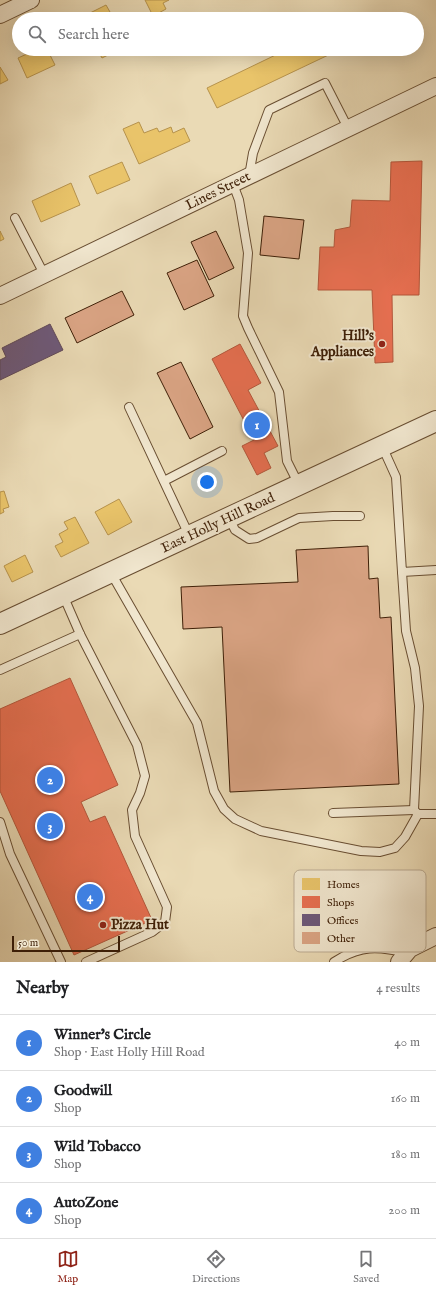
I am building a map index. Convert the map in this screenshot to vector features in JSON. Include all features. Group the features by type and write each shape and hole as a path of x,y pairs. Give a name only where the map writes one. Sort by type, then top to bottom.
{"street":[{"path":"0,15 31,0"},
{"name":"Lines Street","path":"0,296 436,86"},
{"name":"East Holly Hill Road","path":"0,624 436,421"},
{"path":"426,941 436,936"}],"lane":[{"path":"250,176 253,153 269,110 290,99 325,82 348,128"},
{"path":"233,184 239,200 248,253 243,316 279,392 287,461 299,485"},
{"path":"15,218 44,274"},
{"path":"129,407 190,536"},
{"path":"111,573 196,723 214,791 224,809 235,819 261,831 361,850 380,852 394,848 405,837 416,812 419,706 415,668 406,631 396,477 382,446"},
{"path":"164,481 222,451"},
{"path":"229,518 235,530 249,539 257,538 299,518 360,516"},
{"path":"402,572 436,570"},
{"path":"63,595 80,634 137,745 145,776 140,793 132,810 135,836 167,907 165,922 152,932 86,962"},
{"path":"0,670 80,634"},
{"path":"333,813 416,812 436,814"},
{"path":"0,822 10,854 61,962"},
{"path":"334,962 346,954 353,952"},
{"path":"394,952 403,957"}],"building: Homes":[{"path":"145,0 169,0 163,3 166,9 160,12 151,12"},
{"path":"106,5 110,12 92,12"},
{"path":"22,56 50,56 55,65 27,78 18,58"},
{"path":"273,56 326,56 217,108 207,88"},
{"path":"0,67 8,80 0,84"},
{"path":"139,122 144,133 157,128 159,132 171,127 173,133 184,128 190,141 139,164 123,129"},
{"path":"122,162 130,180 97,194 89,176"},
{"path":"71,183 80,205 41,222 32,201"},
{"path":"0,231 4,239 0,241"},
{"path":"4,491 9,507 3,509 4,512 0,514 0,492"},
{"path":"119,499 132,522 108,535 95,512"},
{"path":"75,517 89,543 61,557 55,546 63,542 59,534 68,529 64,522"},
{"path":"25,555 33,572 12,582 4,566"}],"building: Shops":[{"path":"422,161 419,295 392,295 393,362 375,363 372,290 318,290 320,247 334,247 335,230 350,227 352,200 390,201 391,162"},
{"path":"240,344 261,383 248,390 278,446 264,453 271,468 257,475 242,446 254,440 212,359"},
{"path":"70,678 118,785 81,802 90,822 105,816 152,920 74,955 0,791 0,709"}],"building: Offices":[{"path":"50,324 63,350 0,380 0,360 6,357 2,348"}],"building: Other":[{"path":"264,216 304,220 299,259 260,255"},
{"path":"216,231 234,268 209,280 191,242"},
{"path":"197,260 214,296 184,310 167,273"},
{"path":"122,291 134,315 77,343 65,318"},
{"path":"181,362 213,427 190,439 157,373"},
{"path":"368,546 369,579 378,578 380,618 391,617 399,784 230,792 222,627 183,629 181,587 298,582 296,550"}],"place":[{"name":"Hill's Appliances","path":"382,344"},
{"name":"Winner's Circle","path":"257,425"},
{"name":"Goodwill","path":"50,780"},
{"name":"Wild Tobacco","path":"50,826"},
{"name":"AutoZone","path":"90,897"},
{"name":"Pizza Hut","path":"103,925"}]}
